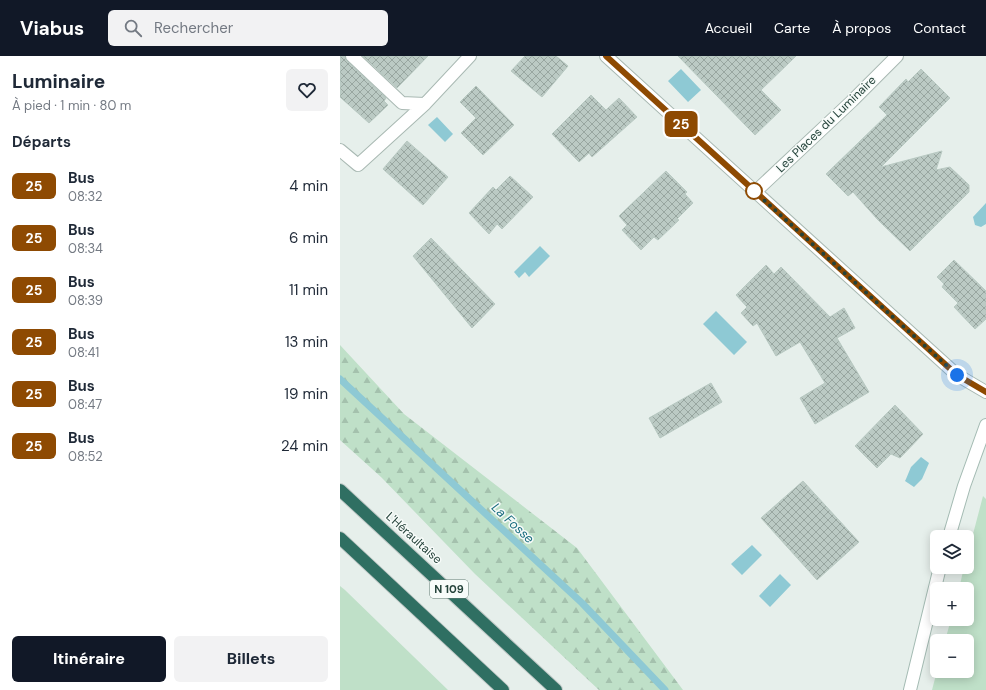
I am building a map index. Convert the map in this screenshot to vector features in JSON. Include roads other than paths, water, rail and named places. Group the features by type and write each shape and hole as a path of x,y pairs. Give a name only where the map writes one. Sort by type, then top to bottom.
{"highway":[{"name":"L'Héraultaise","path":"340,490 556,690"},
{"name":"N 109","path":"340,538 503,690"}],"street":[{"path":"352,56 402,103 425,104"},
{"path":"340,150 358,165 425,104 470,56"},
{"path":"606,56 957,375 986,392"},
{"name":"Les Places du Luminaire","path":"755,192 852,101 897,56"},
{"path":"951,530 983,439 986,426"},
{"path":"910,690 938,574"}],"water":[{"path":"681,69 701,90 688,102 668,81"},
{"path":"437,117 453,134 445,142 428,125"},
{"path":"986,203 986,224 981,227 975,225 973,217"},
{"path":"540,246 550,256 529,277 525,272 519,278 514,272"},
{"path":"716,311 747,342 734,355 703,324"},
{"path":"921,457 929,463 922,479 914,487 905,481 911,467"},
{"path":"752,545 762,555 742,575 731,564"},
{"path":"780,574 791,585 770,607 759,596"}],"waterway":[{"name":"La Fosse","path":"340,379 582,603 665,690"}]}
